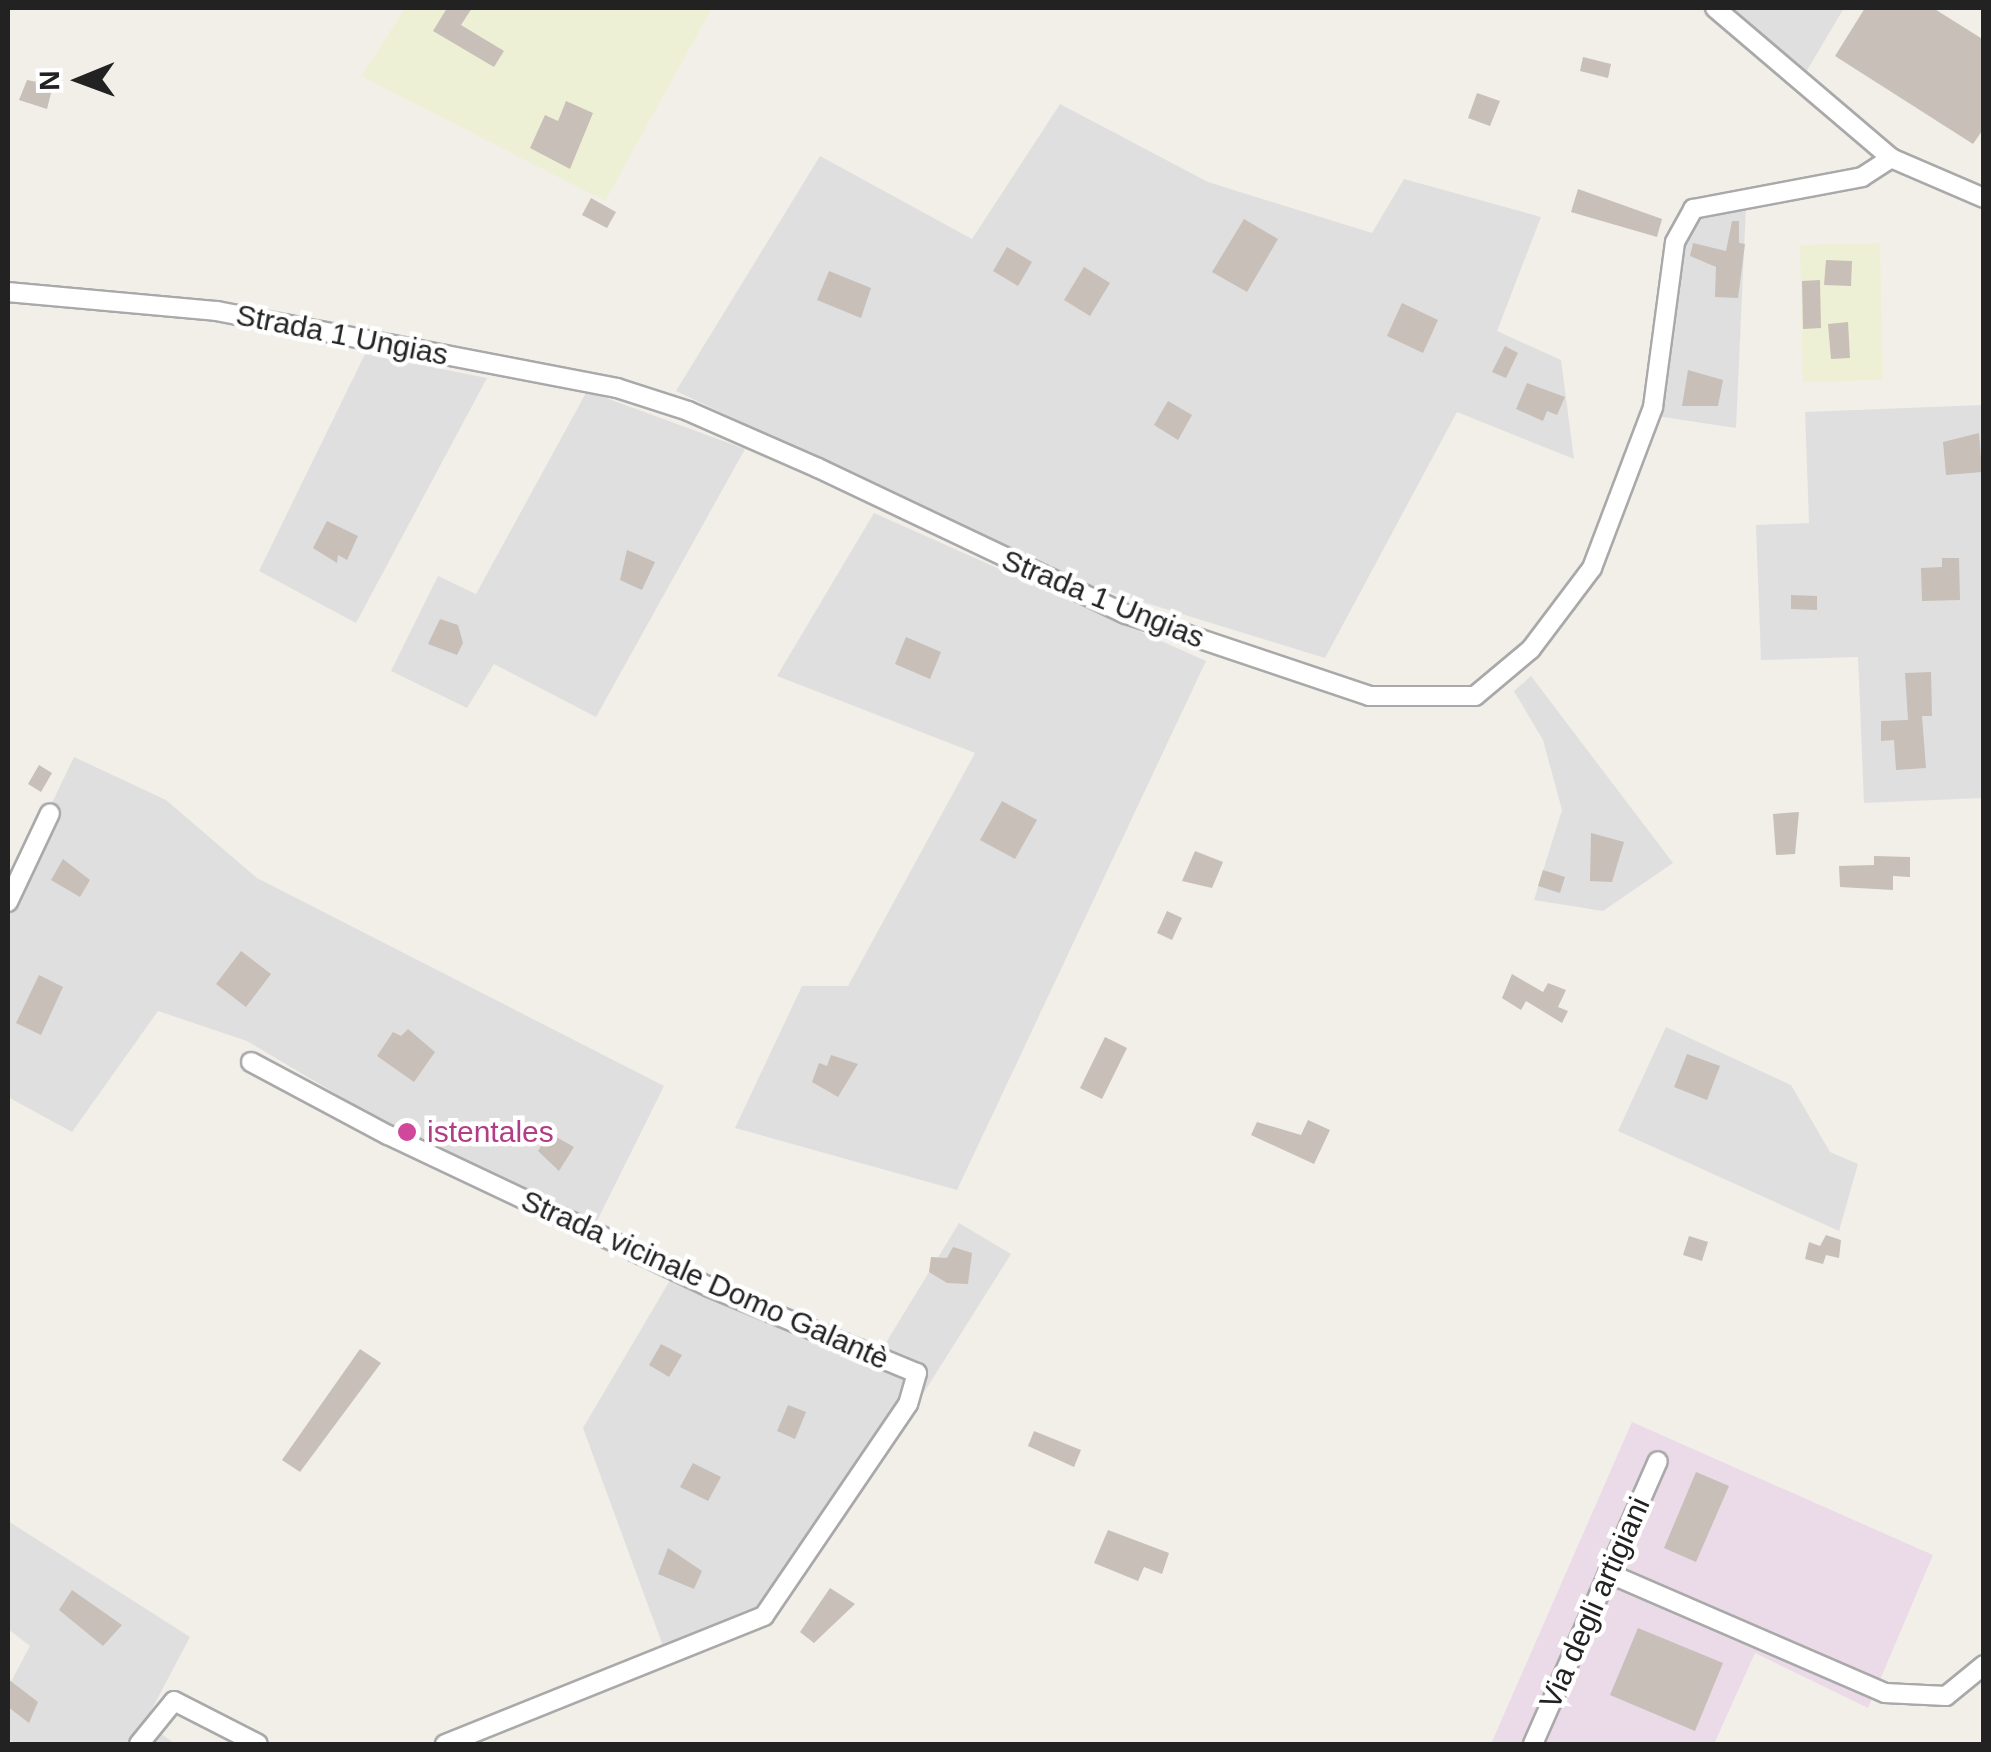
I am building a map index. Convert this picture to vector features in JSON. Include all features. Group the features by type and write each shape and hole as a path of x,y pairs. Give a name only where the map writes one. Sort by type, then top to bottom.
{"street":[{"path":"1715,8 1892,158 1984,198"},
{"name":"Strada 1 Ungias","path":"8,292 217,312 616,388 737,432 1126,614 1369,696 1475,696 1531,649 1592,568 1654,407 1675,242 1693,209 1862,177 1892,158"},
{"path":"8,902 50,813"},
{"name":"Strada vicinale Domo Galantè","path":"252,1062 388,1135 709,1286 917,1373 908,1404 764,1616 445,1744"},
{"name":"Via degli artigiani","path":"1533,1744 1658,1461"},
{"path":"1608,1573 1884,1693 1946,1696 1984,1664"},
{"path":"139,1744 174,1701 258,1744"}],"shaded area":[{"path":"1729,8 1844,8 1806,72"},
{"path":"1060,104 1208,182 1372,233 1404,179 1541,217 1497,331 1561,360 1574,459 1457,412 1325,658 1078,582 676,391 820,156 972,239"},
{"path":"1746,206 1736,428 1656,416 1689,229 1703,210"},
{"path":"365,354 487,378 356,623 259,571"},
{"path":"587,391 745,449 596,717 494,664 467,708 391,671 438,576 476,594"},
{"path":"1983,405 1983,798 1864,803 1858,657 1761,660 1756,525 1809,523 1805,412"},
{"path":"874,513 1206,661 957,1190 735,1128 802,986 848,986 975,753 777,676"},
{"path":"1531,676 1673,863 1603,911 1534,900 1562,810 1543,740 1514,691"},
{"path":"74,757 166,800 257,878 664,1086 595,1225 495,1188 247,1041 158,1011 72,1132 8,1097 8,875 16,878"},
{"path":"1666,1027 1791,1085 1830,1152 1858,1164 1839,1231 1618,1131"},
{"path":"959,1223 1011,1254 845,1518 773,1615 663,1646 583,1428 676,1270 876,1359"},
{"path":"1632,1422 1933,1555 1868,1708 1755,1653 1714,1744 1491,1744"},
{"path":"8,1521 190,1637 145,1722 175,1744 17,1744 8,1739 8,1687 30,1646 8,1629"}],"green space":[{"path":"405,8 712,8 605,201 361,76"},
{"path":"1880,243 1883,380 1803,382 1800,245"}],"building":[{"path":"447,8 472,8 461,25 504,51 494,67 433,31"},
{"path":"1865,8 1933,8 1984,40 1984,128 1973,144 1835,56"},
{"path":"1583,57 1611,64 1608,78 1580,71"},
{"path":"27,80 53,85 47,109 19,100"},
{"path":"1477,93 1500,101 1490,126 1468,118"},
{"path":"566,101 593,113 570,169 530,148 545,115 558,121"},
{"path":"1578,189 1662,219 1657,237 1571,212"},
{"path":"591,198 616,212 607,228 582,215"},
{"path":"1244,219 1278,239 1247,292 1212,272"},
{"path":"1732,221 1739,221 1739,243 1745,244 1738,298 1715,297 1716,267 1690,256 1693,243 1726,251"},
{"path":"1007,247 1032,262 1018,286 993,271"},
{"path":"1826,260 1852,261 1851,286 1824,285"},
{"path":"1084,267 1110,283 1090,316 1064,300"},
{"path":"829,271 871,288 861,318 817,300"},
{"path":"1820,280 1821,328 1803,329 1802,281"},
{"path":"1402,303 1438,320 1423,353 1387,336"},
{"path":"1848,322 1850,358 1831,359 1828,324"},
{"path":"1505,346 1518,353 1506,378 1492,372"},
{"path":"1688,370 1723,380 1718,406 1682,406"},
{"path":"1527,383 1565,397 1557,415 1547,411 1543,421 1516,409"},
{"path":"1168,401 1192,415 1178,440 1154,425"},
{"path":"1979,433 1982,472 1946,475 1943,442"},
{"path":"327,521 358,536 347,560 338,555 337,563 313,548"},
{"path":"627,550 655,562 642,590 620,580"},
{"path":"1942,558 1959,558 1960,600 1922,601 1921,568 1942,567"},
{"path":"1791,595 1817,596 1817,610 1791,609"},
{"path":"440,619 458,625 463,643 457,655 428,644"},
{"path":"906,637 941,652 930,679 895,664"},
{"path":"1931,672 1932,716 1922,716 1926,768 1896,770 1894,740 1881,741 1881,721 1908,720 1905,673"},
{"path":"39,765 52,773 41,792 28,784"},
{"path":"1002,801 1037,820 1015,859 980,840"},
{"path":"1799,812 1795,854 1776,855 1773,814"},
{"path":"1591,833 1624,842 1612,882 1590,881"},
{"path":"1195,851 1223,862 1212,888 1182,881"},
{"path":"1874,856 1910,857 1910,877 1893,876 1893,890 1840,887 1839,866 1874,865"},
{"path":"63,859 90,880 80,897 51,880"},
{"path":"1543,870 1565,877 1560,893 1538,886"},
{"path":"1167,911 1182,918 1172,940 1157,933"},
{"path":"241,951 271,974 246,1007 216,984"},
{"path":"1512,974 1543,992 1548,983 1566,990 1558,1007 1568,1011 1562,1023 1526,1001 1521,1010 1502,998"},
{"path":"39,975 63,987 41,1035 16,1023"},
{"path":"408,1029 435,1052 414,1082 377,1056 393,1032 401,1036"},
{"path":"1105,1037 1127,1048 1102,1099 1080,1088"},
{"path":"1687,1054 1720,1066 1707,1100 1674,1087"},
{"path":"831,1055 858,1064 838,1097 812,1082 819,1063 827,1066"},
{"path":"1308,1120 1330,1130 1314,1164 1251,1135 1257,1122 1301,1135"},
{"path":"549,1133 574,1147 559,1171 538,1151"},
{"path":"1826,1235 1841,1240 1839,1258 1826,1255 1823,1264 1805,1259 1809,1242 1820,1246"},
{"path":"1689,1236 1708,1242 1702,1261 1683,1255"},
{"path":"953,1247 972,1253 968,1284 947,1283 929,1272 931,1257 947,1258"},
{"path":"661,1344 682,1355 669,1377 649,1365"},
{"path":"360,1349 381,1363 300,1472 282,1460"},
{"path":"788,1405 806,1412 795,1439 777,1431"},
{"path":"1034,1431 1081,1450 1074,1467 1028,1446"},
{"path":"693,1463 721,1477 708,1501 680,1487"},
{"path":"1696,1472 1729,1486 1696,1562 1664,1548"},
{"path":"1108,1530 1169,1553 1162,1574 1144,1567 1138,1581 1094,1563"},
{"path":"668,1548 702,1571 694,1589 658,1574"},
{"path":"830,1588 855,1604 814,1643 800,1632"},
{"path":"72,1590 122,1625 103,1646 59,1610"},
{"path":"1638,1628 1723,1663 1695,1731 1610,1695"},
{"path":"8,1679 38,1702 29,1723 8,1707"}],"place":[{"name":"istentales","path":"407,1132"}]}
